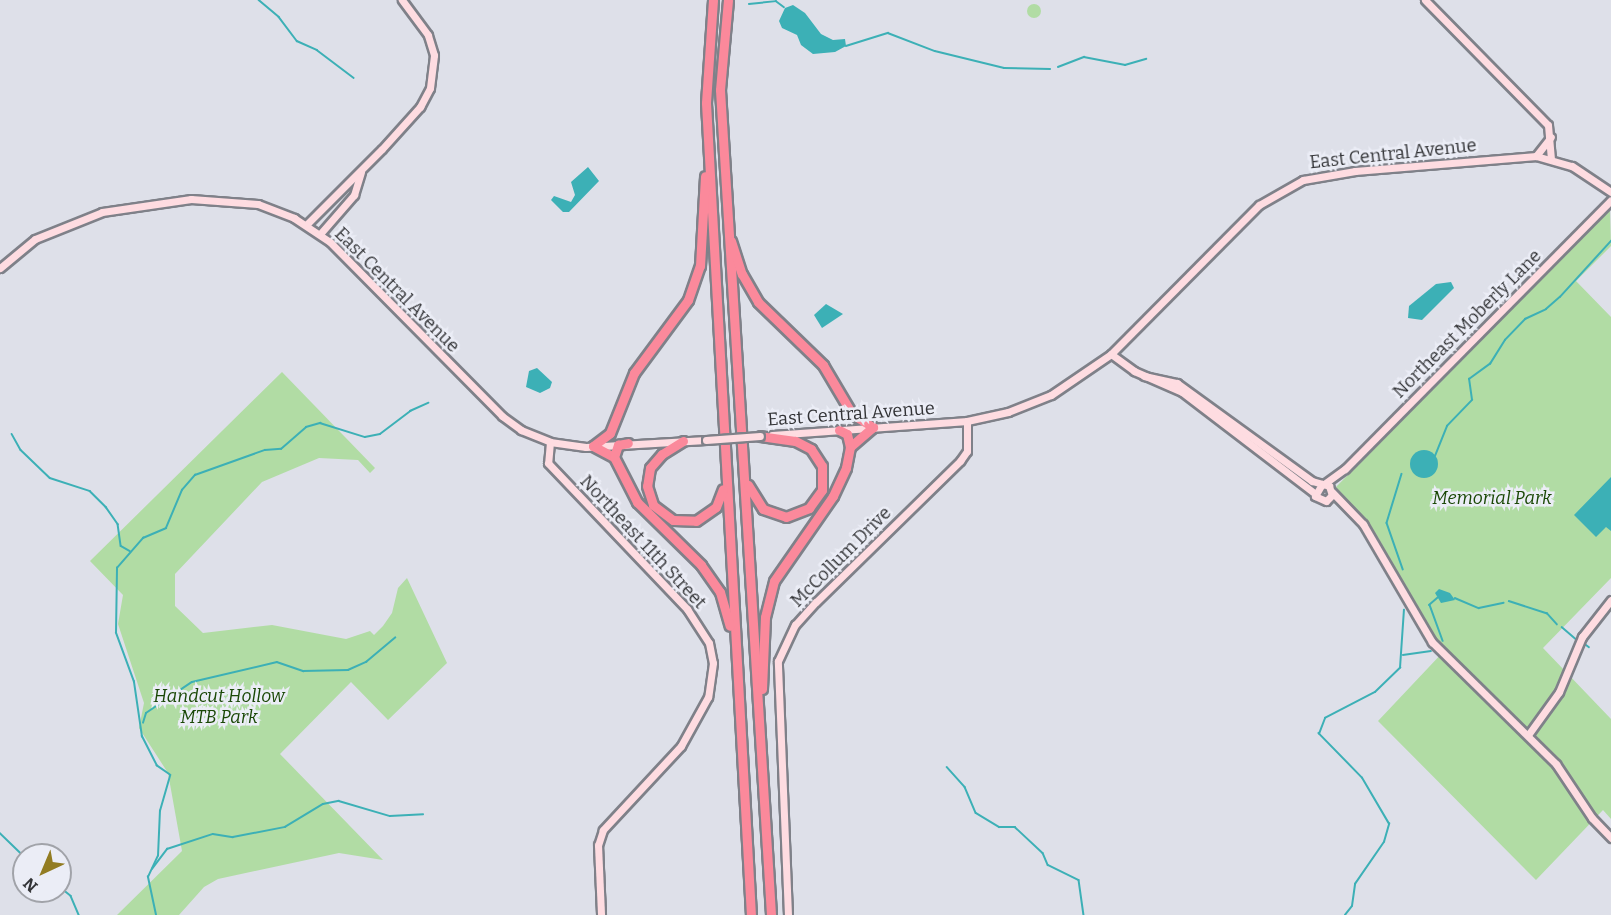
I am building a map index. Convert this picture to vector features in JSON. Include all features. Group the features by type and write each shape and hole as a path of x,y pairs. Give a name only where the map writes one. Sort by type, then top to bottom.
{"highway":[{"path":"713,0 706,79 725,477 751,915"},
{"path":"728,0 720,90 771,915"},
{"path":"710,168 705,177 700,266 688,300 634,373 610,433 593,446 614,457 637,502 701,565 720,592 738,673"},
{"path":"728,237 758,302 823,365 852,414 873,428 850,447"},
{"path":"759,715 770,591 782,566 833,496 846,468 850,447 847,434 839,430"},
{"path":"744,473 758,504 778,516 802,513 815,502 822,490 822,466 811,449 795,441 760,436"},
{"path":"683,441 657,458 648,473 648,493 662,514 679,522 702,519 718,503 725,477"},
{"path":"614,457 618,445 628,442"}],"street":[{"path":"306,225 361,172 420,107 430,88 434,55 428,35 402,0"},
{"path":"1425,0 1548,125 1551,137 1551,159"},
{"path":"1536,156 1551,137"},
{"name":"East Central Avenue","path":"0,268 35,239 89,216 155,203 216,198 258,204 306,225 320,234 502,416 550,442 593,446 967,421 1035,402 1068,385 1111,354 1259,205 1290,184 1338,173 1536,156 1551,159 1587,174 1611,192"},
{"path":"320,234 354,195 361,172"},
{"name":"Northeast Moberly Lane","path":"1314,493 1345,469 1611,200"},
{"path":"1111,354 1144,376 1182,392 1314,493 1319,500 1326,501 1353,515"},
{"path":"1144,376 1177,382 1312,481 1323,484 1332,491 1368,531 1432,642 1556,764 1592,818 1611,838"},
{"name":"McCollum Drive","path":"788,915 778,661 795,625 960,461 967,451 967,421"},
{"name":"Northeast 11th Street","path":"550,442 548,463 687,609 709,643 713,663 709,695 681,746 603,830 598,845 602,915"},
{"name":"Northeast Moberly Lane","path":"1326,501 1345,469"},
{"path":"1528,735 1559,692 1582,637 1611,600"}],"green space":[{"path":"1031,4 1037,4 1041,11 1037,18 1031,18 1027,14 1027,8"},
{"name":"Memorial Park","path":"1610,209 1611,246 1576,281 1611,317 1611,578 1543,648 1611,719 1611,819 1603,810 1536,880 1378,721 1445,650 1434,636 1368,523 1339,498 1335,488"},
{"name":"Handcut Hollow MTB Park","path":"282,372 375,468 370,473 358,460 319,458 262,482 175,574 175,606 203,633 272,625 346,639 370,631 374,635 383,626 392,613 398,588 407,578 447,663 388,720 351,682 280,754 383,860 339,853 218,879 204,887 179,915 117,915 182,851 168,773 139,728 144,703 118,624 123,595 90,561"}],"water":[{"path":"793,5 805,13 821,34 833,40 845,39 846,46 835,52 813,54 801,45 797,35 782,28 779,21 785,8"},
{"path":"588,167 599,181 569,212 563,212 551,200 554,196 571,202 575,195 571,182"},
{"path":"1451,282 1454,288 1422,320 1408,318 1409,306 1436,284"},
{"path":"826,304 843,314 822,328 814,315"},
{"path":"537,368 552,382 550,388 540,393 526,387 529,371"},
{"path":"1424,450 1434,454 1438,464 1434,474 1424,478 1414,474 1410,464 1414,454"},
{"path":"1611,477 1611,531 1606,527 1596,537 1574,515"},
{"path":"1439,589 1450,593 1455,600 1441,603 1435,593"}],"waterway":[{"path":"259,0 279,17 297,41 317,50 354,78"},
{"path":"749,4 776,1 784,7"},
{"path":"846,46 888,33 935,51 1004,68 1050,69"},
{"path":"1058,67 1084,57 1125,65 1146,59"},
{"path":"1435,456 1447,426 1472,400 1469,379 1490,364 1505,340 1525,319 1546,309 1560,297 1611,241"},
{"path":"156,915 148,877 158,856 160,811 170,775 157,766 142,737 134,682 116,633 117,568 143,538 166,528 182,490 195,475 265,450 281,449 306,427 320,423 365,437 380,434 410,411 428,403"},
{"path":"12,434 21,450 50,478 90,491 106,507 118,524 121,546 130,551"},
{"path":"1402,474 1387,523 1403,569"},
{"path":"1438,598 1430,605 1443,641"},
{"path":"1455,598 1479,608 1503,603"},
{"path":"1509,601 1547,613 1557,624"},
{"path":"1345,915 1352,906 1355,884 1384,842 1389,824 1362,778 1319,734 1325,718 1375,692 1400,668 1404,610"},
{"path":"1562,627 1576,639"},
{"path":"143,723 146,713 192,682 277,662 303,671 348,670 366,662 395,638"},
{"path":"1585,644 1589,647"},
{"path":"1403,655 1431,651"},
{"path":"947,767 965,787 976,813 999,827 1015,827 1043,853 1048,865 1079,880 1084,915"},
{"path":"152,869 167,849 213,834 233,837 285,827 323,804 339,801 390,816 423,814"},
{"path":"0,833 12,844"},
{"path":"72,898 79,915"}]}
